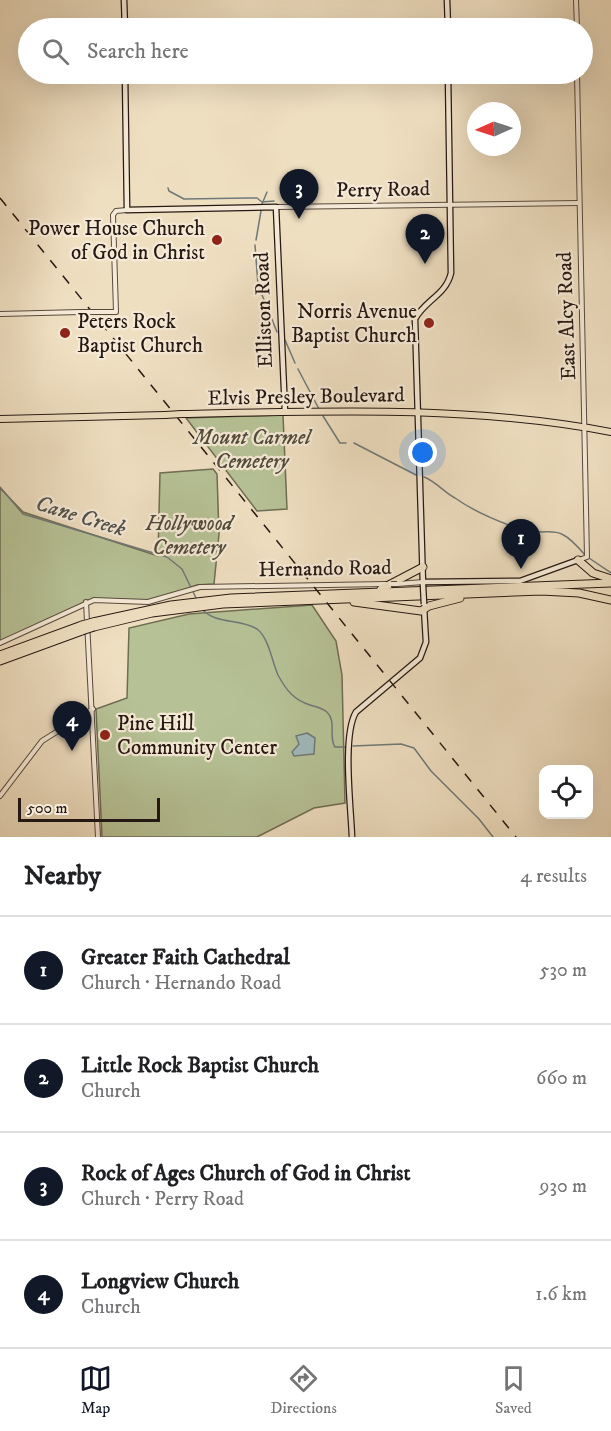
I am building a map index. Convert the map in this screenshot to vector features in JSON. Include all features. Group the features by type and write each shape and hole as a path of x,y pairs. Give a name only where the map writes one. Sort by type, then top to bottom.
{"highway":[{"path":"578,560 593,573 611,581"},
{"path":"368,592 391,586 423,567"},
{"path":"0,655 93,624 195,604 368,592 611,581"},
{"path":"205,603 557,592 611,600"},
{"path":"334,599 421,611 424,606 482,594"},
{"path":"0,661 82,628"}],"main road":[{"path":"124,0 125,18"},
{"path":"447,0 448,18"},
{"path":"125,84 128,210"},
{"path":"352,837 348,743 352,719 356,712 420,658 426,642 416,319 421,310 438,296 449,279 448,84"},
{"path":"127,198 135,208 148,210"},
{"name":"Perry Road","path":"128,210 276,207"},
{"name":"Elliston Road","path":"276,207 285,412"},
{"name":"Elvis Presley Boulevard","path":"0,419 419,411 487,414 611,432"},
{"name":"Hernando Road","path":"423,584 520,581 578,560"}],"street":[{"path":"576,0 577,18"},
{"name":"East Alcy Road","path":"577,84 587,557"},
{"name":"Perry Road","path":"276,207 579,203"},
{"name":"Perry Road","path":"0,314 116,312 113,215 116,211 128,210"},
{"name":"Hernando Road","path":"578,560 587,557"},
{"name":"Hernando Road","path":"0,643 94,600 148,602 195,587 423,584"},
{"path":"86,602 98,837"},
{"path":"0,796 42,741 93,709"}],"green space":[{"name":"Mount Carmel Cemetery","path":"283,415 287,509 257,511 186,418"},
{"name":"Hollywood Cemetery","path":"213,469 217,474 219,534 214,584 197,585 157,600 91,600 0,642 0,488 23,512 158,556 160,473"},
{"path":"312,605 336,641 342,675 345,803 314,808 257,837 102,837 96,709 127,698 129,628 189,614"}],"water":[{"path":"307,733 315,738 314,754 294,756 292,752 299,744 296,736"}],"waterway":[{"path":"168,188 169,191 184,199 257,198 262,202 274,201"},
{"path":"262,204 267,192"},
{"path":"256,240 261,211"},
{"path":"255,245 258,285 277,332"},
{"path":"285,340 295,363"},
{"path":"298,369 319,409"},
{"path":"323,416 340,443 346,443"},
{"path":"354,443 416,475"},
{"path":"424,477 469,507 501,522 529,531 552,532 566,536 585,555"},
{"name":"Cane Creek","path":"0,487 23,514 167,557 182,569 197,600"},
{"path":"589,558 611,573"},
{"name":"Cane Creek","path":"202,609 214,617 243,623 257,629 270,650 278,675 287,690 304,703 327,712 331,720 335,747 346,747"},
{"name":"Cane Creek","path":"353,746 401,744 414,748 431,771 479,819 493,837"}],"railway":[{"path":"0,198 516,837"}],"place":[{"name":"Rock of Ages Church of God in Christ","path":"299,219"},
{"name":"Power House Church of God in Christ","path":"217,240"},
{"name":"Little Rock Baptist Church","path":"425,264"},
{"name":"Norris Avenue Baptist Church","path":"429,323"},
{"name":"Peters Rock Baptist Church","path":"65,333"},
{"name":"Greater Faith Cathedral","path":"521,569"},
{"name":"Pine Hill Community Center","path":"105,735"},
{"name":"Longview Church","path":"72,751"}]}
